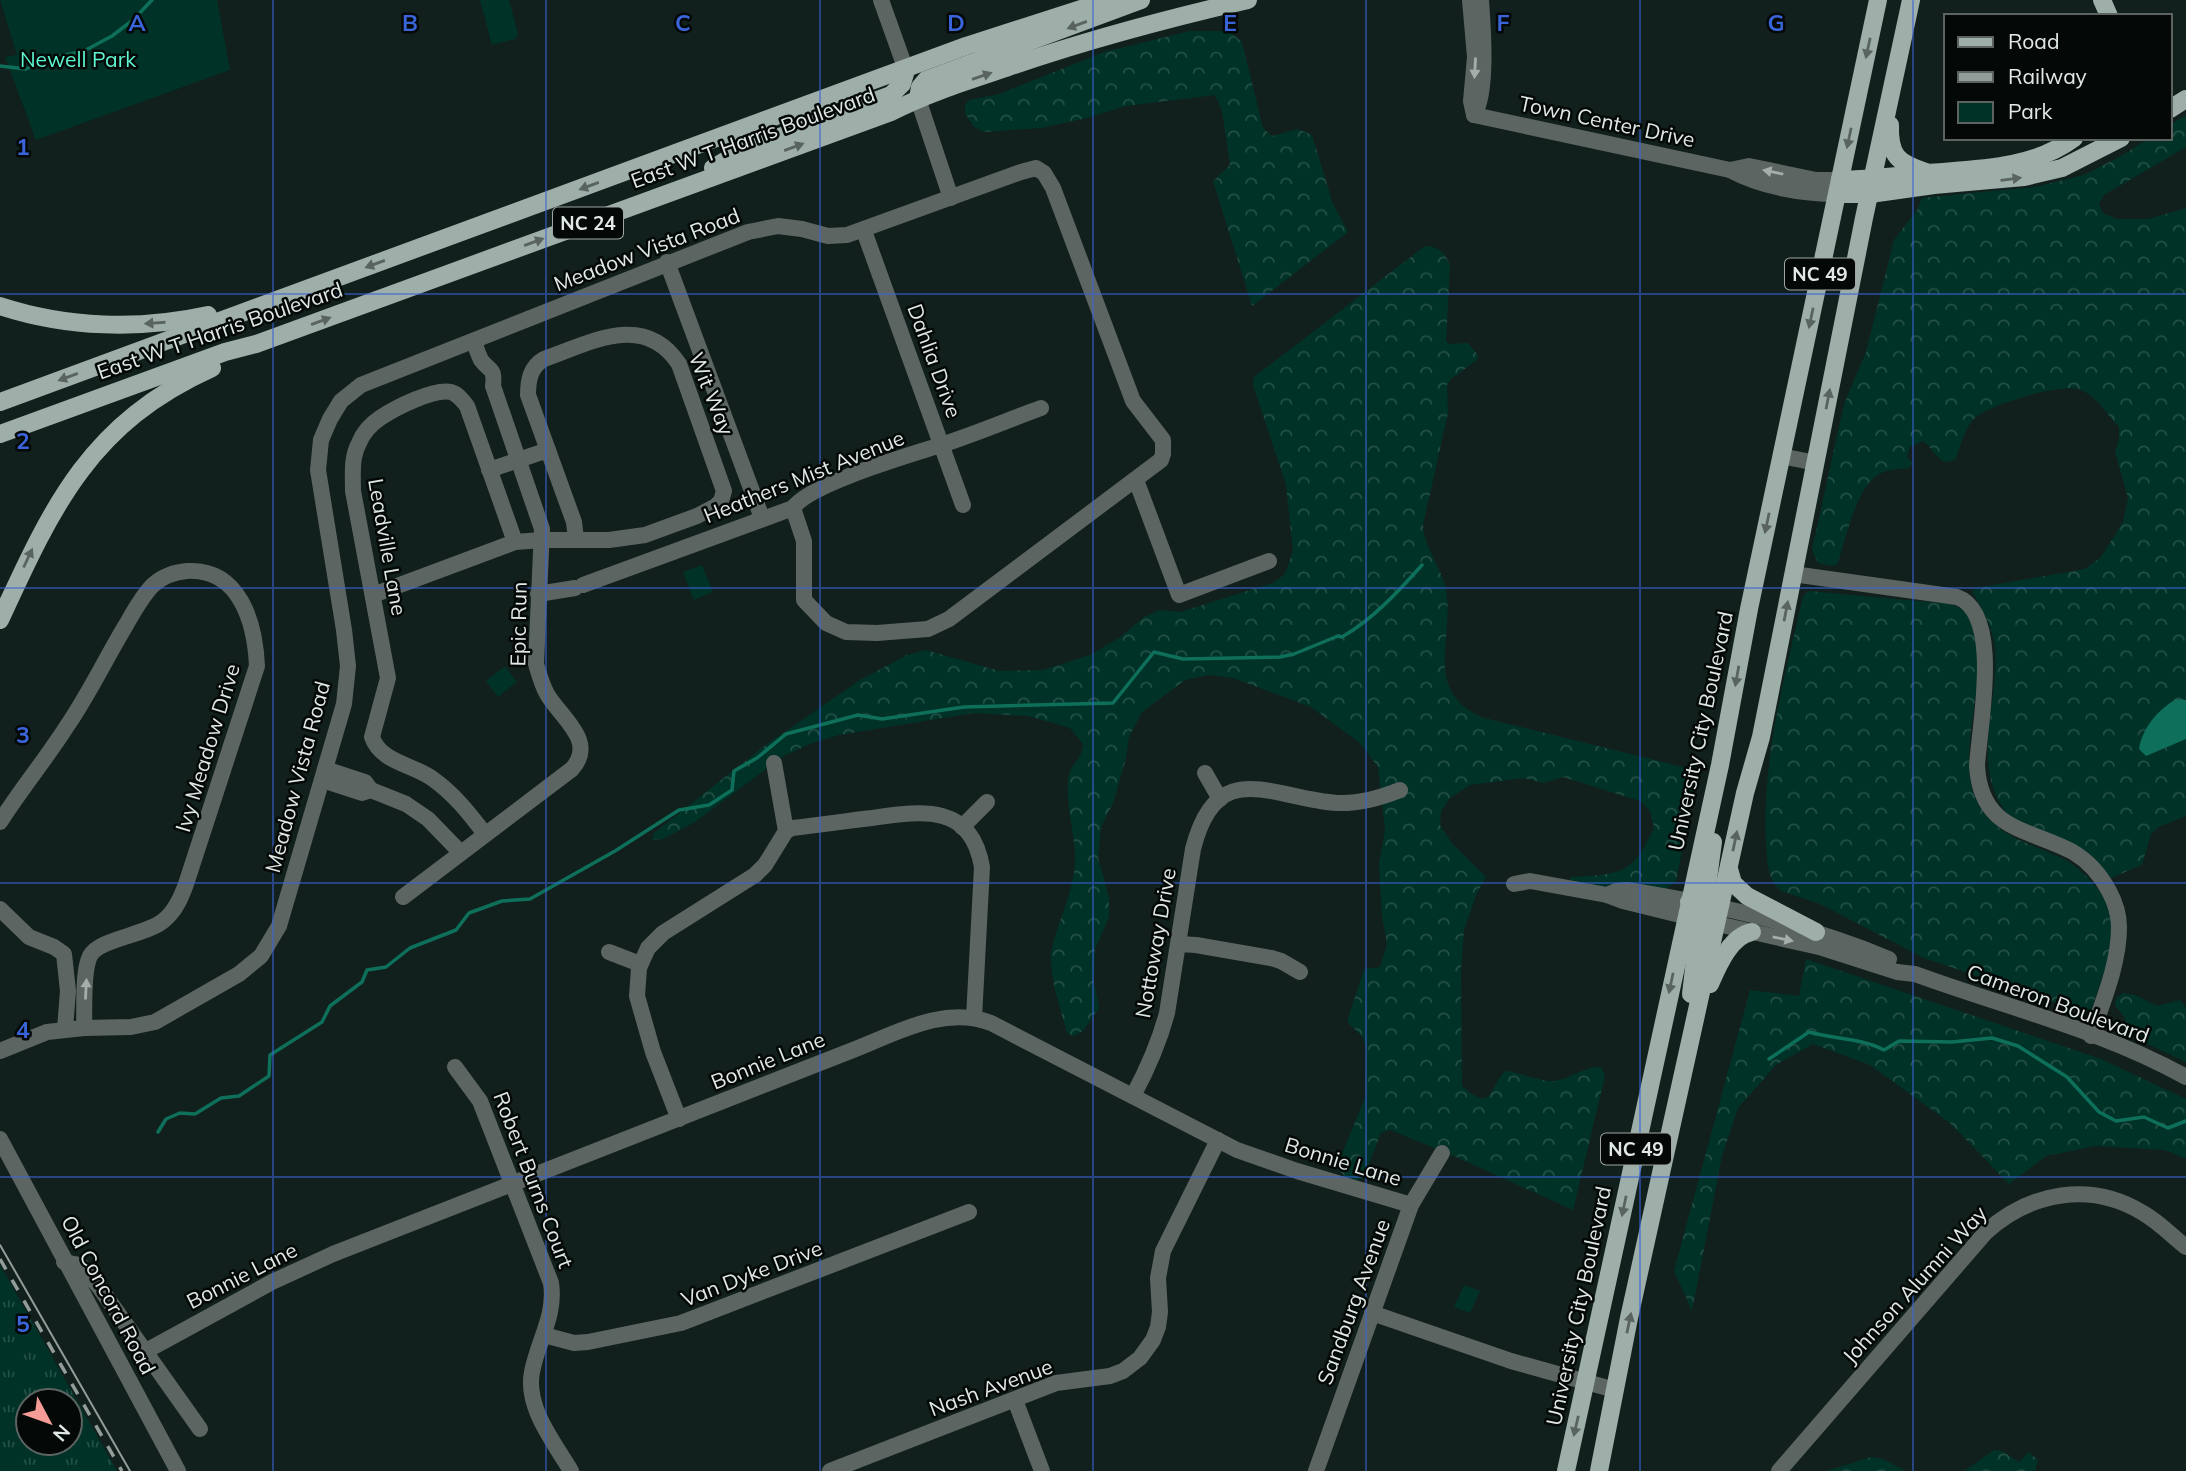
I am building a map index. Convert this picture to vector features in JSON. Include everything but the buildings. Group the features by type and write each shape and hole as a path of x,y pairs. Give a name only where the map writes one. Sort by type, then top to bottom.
{"main road":[{"name":"East W T Harris Boulevard","path":"0,402 966,46 1109,0"},
{"path":"918,99 920,87 926,79 1141,0"},
{"name":"East W T Harris Boulevard","path":"0,434 225,352 257,344 891,112 918,99 1103,36 1248,0"},
{"name":"University City Boulevard","path":"1599,1471 1694,1027 1702,913 1720,795 1720,765 1781,456 1878,0"},
{"name":"University City Boulevard","path":"1566,1471 1702,913 1729,866 1761,737 1911,0"},
{"path":"672,192 740,152 891,95 902,85 906,70"},
{"path":"1891,93 1891,148 1902,163 1929,173"},
{"path":"1871,187 1929,173 1970,170 2023,161 2057,149 2071,140"},
{"path":"1839,187 2006,180 2046,173 2082,159 2117,140"},
{"path":"0,306 68,321 133,324 184,320 270,302"},
{"path":"0,620 52,510 87,461 113,432 145,405 170,389 257,344"},
{"path":"1729,866 1730,878 1738,889 1816,932"},
{"path":"1680,1088 1702,913"},
{"path":"1694,1027 1726,954 1740,937 1752,932"}],"street":[{"path":"881,0 906,70"},
{"path":"1470,0 1475,57 1471,101 1474,115"},
{"path":"1474,115 1479,103 1483,60 1481,0"},
{"path":"918,99 951,198"},
{"name":"Town Center Drive","path":"1474,115 1730,170 1755,181 1823,194 1839,187"},
{"name":"Meadow Vista Road","path":"0,1051 33,1036 65,1029 131,1027 155,1022 239,974 261,956 279,926 344,704 348,666 318,470 321,440 341,401 361,385 474,342 667,262 763,228 778,226 837,237 864,230 1036,168 1044,173 1052,185 1133,401 1163,440 1161,460 940,625 928,629 877,633 846,632 834,628 815,614 804,600 804,541 793,508"},
{"name":"Dahlia Drive","path":"864,230 963,505"},
{"path":"667,262 762,518"},
{"name":"Wit Way","path":"373,595 515,542 609,540 645,535 696,516 721,501 724,491 721,478 679,363 671,352 655,341 639,335 620,333 537,363 528,379 528,395 575,522 576,540"},
{"name":"Epic Run","path":"403,897 572,769 582,752 580,738 548,696 536,664 542,529 493,386 494,375 491,367 483,362 474,342"},
{"name":"Leadville Lane","path":"485,834 463,805 448,791 429,776 383,754 373,741 372,729 388,678 353,491 352,462 358,443 368,427 381,417 434,392 458,395 467,406 515,542"},
{"name":"Heathers Mist Avenue","path":"538,594 579,587 793,508 807,495 878,465 942,445 1041,408"},
{"path":"489,470 548,450"},
{"path":"1781,456 1816,463"},
{"path":"1136,480 1179,595 1269,561"},
{"name":"Ivy Meadow Drive","path":"0,822 68,725 124,629 154,585 165,576 193,571 220,578 231,586 239,596 247,616 256,650 257,666 186,884 173,911 151,928 102,945 93,951 64,954"},
{"path":"1793,574 1957,597 1965,600 1974,611 1984,651 1977,766 1979,785 1986,801 1993,813 2011,826 2077,855 2102,879 2116,904 2119,925 2116,954 2091,1036"},
{"path":"774,763 786,831"},
{"path":"324,774 354,785 362,793 371,790 406,804 428,819 460,852"},
{"path":"1205,774 1220,799 1243,789 1258,788 1327,802 1355,803 1374,800 1401,790"},
{"name":"Nottoway Drive","path":"1133,1096 1151,1062 1167,1013 1198,830 1212,806 1220,799"},
{"path":"962,827 987,802"},
{"path":"679,1119 653,1052 637,996 636,982 640,964 648,948 663,933 755,875 786,831 792,828 922,812 942,815 962,827 977,846 982,867 974,1018"},
{"path":"1514,884 1530,881 1607,895 1623,901 1702,913"},
{"path":"0,909 29,937 64,954 68,991 65,1029"},
{"name":"Cameron Boulevard","path":"1702,913 1816,932 1901,964 1914,974"},
{"name":"Cameron Boulevard","path":"1702,913 1752,932 1819,947 1897,972 1914,974 2091,1036 2157,1062 2186,1077"},
{"path":"1179,944 1271,958 1300,972"},
{"path":"84,1028 87,965 93,951"},
{"path":"608,952 640,964"},
{"name":"Bonnie Lane","path":"146,1350 307,1266 930,1020 965,1016 974,1018 1010,1032 1218,1140 1276,1165 1411,1205"},
{"name":"Robert Burns Court","path":"455,1067 480,1101 551,1283 553,1304 532,1371 532,1393 536,1408 571,1471"},
{"name":"Old Concord Road","path":"0,1139 178,1471"},
{"name":"Nash Avenue","path":"830,1471 1056,1383 1110,1377 1129,1367 1145,1353 1158,1327 1158,1278 1163,1251 1218,1140"},
{"name":"Sandburg Avenue","path":"1316,1471 1411,1205 1442,1153"},
{"name":"Johnson Alumni Way","path":"1779,1471 1986,1232 2020,1207 2047,1197 2065,1194 2107,1197 2147,1215 2186,1247"},
{"name":"Johnson Alumni Way","path":"1792,1471 1993,1240 2022,1217 2038,1210 2066,1204 2104,1207 2141,1223 2186,1261"},
{"name":"Van Dyke Drive","path":"544,1335 574,1343 588,1342 681,1323 969,1212"},
{"path":"64,1262 74,1262 86,1271 146,1350 200,1429"},
{"path":"1372,1313 1511,1361 1615,1390"},
{"path":"1015,1400 1042,1471"}],"green space":[{"name":"Newell Park","path":"0,0 217,0 230,70 36,140 5,57 17,55"},
{"path":"480,0 509,0 518,34 515,39 492,45"},
{"path":"1190,31 1229,31 1242,42 1263,128 1272,136 1298,129 1312,135 1333,204 1348,232 1252,306 1213,181 1230,165 1222,111 1215,95 1126,106 1041,128 984,132 973,126 965,113 965,105 969,100 999,94 1104,52"},
{"path":"2186,115 2186,147 2104,195 2099,204 2103,213 2117,219 2148,219 2186,208 2186,816 2159,827 2151,834 2142,865 2108,879 2009,816 1997,797 1990,777 1988,756 1995,647 1989,625 1972,591 1976,588 2085,569 2101,557 2123,522 2128,498 2115,452 2119,427 2102,406 2081,390 2071,388 2042,392 1993,408 1973,420 1964,434 1955,460 1945,462 1923,441 1910,447 1907,457 1912,463 1909,468 1876,476 1862,493 1838,563 1833,566 1818,563 1812,550 1844,404 1866,352 1894,240 1917,210 1922,198 2035,187 2084,175 2146,140 2172,140 2172,124"},
{"path":"1425,246 1441,251 1450,266 1446,341 1449,344 1468,343 1478,355 1477,360 1447,385 1448,413 1423,525 1426,542 1446,591 1448,609 1445,663 1453,694 1465,707 1484,718 1691,769 1697,775 1676,881 1664,890 1605,888 1568,883 1571,877 1620,871 1634,861 1654,828 1650,811 1640,801 1563,777 1544,783 1523,778 1470,785 1449,799 1441,812 1440,825 1452,843 1486,877 1477,893 1464,930 1461,970 1462,1086 1479,1098 1485,1098 1505,1071 1554,1081 1589,1068 1601,1067 1605,1076 1573,1210 1390,1130 1381,1133 1363,1179 1350,1181 1336,1168 1365,1098 1366,1050 1363,1037 1347,1022 1364,969 1380,967 1387,944 1382,916 1379,864 1385,830 1378,767 1360,743 1311,707 1233,678 1209,675 1185,680 1142,712 1129,737 1113,803 1101,827 1098,857 1109,898 1109,917 1095,949 1094,982 1099,1008 1083,1031 1073,1036 1067,1033 1051,968 1052,948 1075,865 1068,781 1083,744 1070,728 1028,716 973,713 839,735 812,743 784,756 695,822 663,839 652,840 654,833 763,747 860,680 907,655 926,650 999,671 1043,670 1090,655 1119,638 1144,617 1159,610 1180,612 1273,583 1285,574 1293,551 1286,485 1253,385 1254,377"},
{"path":"702,565 713,592 694,600 683,572"},
{"path":"1809,591 1950,604 1965,611 1972,618 1978,634 1979,655 1969,750 1969,772 1973,791 1988,818 1998,827 2009,835 2072,864 2098,889 2106,901 2112,919 2111,945 2091,1010 2086,1013 1924,958 1820,904 1781,891 1776,886 1768,867 1767,854 1766,810 1771,748 1803,596"},
{"path":"505,666 517,682 498,697 486,681"},
{"path":"1806,959 2101,1059 2186,1099 2186,1159 2165,1150 2096,1146 2046,1156 2009,1184 1950,1123 1870,1065 1813,1044 1776,1065 1738,1108 1722,1156 1692,1311 1674,1271 1750,990 1799,996"},
{"path":"2123,993 2135,995 2157,1006 2180,1000 2186,1008 2186,1062 2128,1035 2125,1018 2115,1005 2116,998"},
{"path":"0,1265 69,1387 14,1387 14,1457 84,1457 84,1413 117,1471 0,1471"},
{"path":"1464,1285 1480,1291 1470,1313 1454,1307"},
{"path":"1994,1450 2002,1451 2019,1462 2029,1452 2038,1460 2035,1471 1964,1471"},
{"path":"1871,1457 1883,1459 1906,1471 1826,1471"}],"shaded area":[{"path":"2176,699 2186,700 2186,739 2146,756 2139,749 2147,727 2163,708"}],"waterway":[{"path":"0,66 26,69 47,59 84,51 112,36 133,20 152,0"},
{"path":"158,1132 166,1119 180,1113 195,1114 221,1098 239,1096 269,1076 270,1055 322,1022 330,1006 362,982 367,970 386,967 410,948 456,930 469,913 502,901 530,899 615,851 679,810 709,805 732,790 734,771 757,758 786,734 858,715 882,719 964,707 1113,703 1154,652 1183,659 1280,657 1338,636 1342,637 1375,613 1422,565"},
{"path":"1769,1059 1809,1032 1866,1043 1884,1050 1899,1041 1952,1042 1992,1038 2018,1046 2067,1077 2099,1112 2116,1121 2144,1117 2168,1128 2186,1121"}],"tram line":[{"path":"0,1245 130,1471"}],"railway":[{"path":"0,1259 122,1471"}]}
